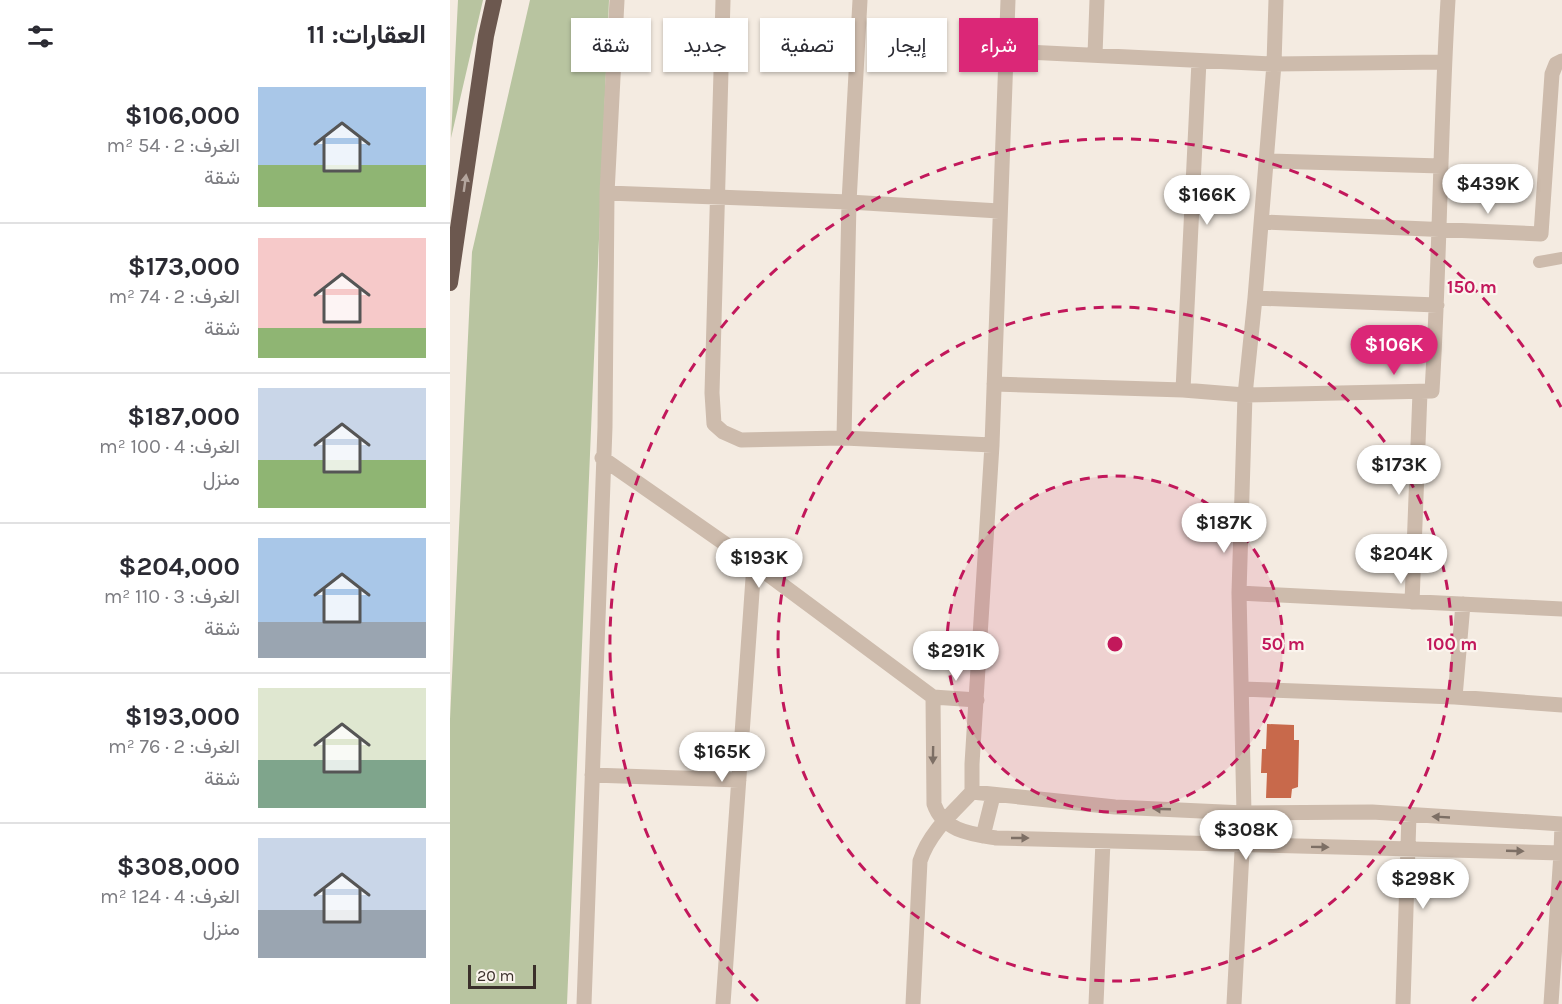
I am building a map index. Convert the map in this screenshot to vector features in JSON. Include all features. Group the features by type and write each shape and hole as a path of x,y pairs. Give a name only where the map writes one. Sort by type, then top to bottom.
{"highway":[{"path":"450,283 486,36 494,0"}],"street":[{"path":"584,1004 602,458 605,427 607,193 617,0"},
{"path":"723,0 712,393 714,424 723,432 741,440 844,438 992,445"},
{"path":"844,438 849,202 860,0"},
{"path":"1007,18 1008,0"},
{"path":"1095,56 1097,0"},
{"path":"1234,1004 1244,813 1239,593 1245,395 1262,222 1274,64 1276,0"},
{"path":"994,384 1183,390 1245,395 1432,391 1448,0"},
{"path":"1038,53 1274,64 1444,62"},
{"path":"1183,390 1199,61"},
{"path":"1262,222 1541,234 1555,134 1552,74 1556,64 1562,61"},
{"path":"913,1004 920,861 927,845 944,821 972,792 992,445 1004,72"},
{"path":"1266,160 1441,166"},
{"path":"607,193 849,202 999,211"},
{"path":"1255,298 1437,305"},
{"path":"1412,602 1420,392"},
{"path":"602,458 754,564 933,696 977,700"},
{"path":"723,1004 754,564"},
{"path":"1239,593 1562,609"},
{"path":"1455,697 1463,604"},
{"path":"1242,689 1455,697 1562,705"},
{"path":"933,696 933,792 937,814 961,831 996,838 1562,853"},
{"path":"592,776 739,780"},
{"path":"972,792 1115,807 1244,813 1372,812 1562,824 1551,1004"},
{"path":"982,836 993,796"},
{"path":"1403,1004 1409,815"},
{"path":"1096,1004 1103,841"}],"lane":[{"path":"1539,262 1562,258"}],"green space":[{"path":"458,0 483,0 451,138"},
{"path":"530,0 609,0 608,18 571,18 571,72 606,72 567,1004 450,1004 450,719 472,252"}],"building":[{"path":"1267,724 1294,725 1294,740 1299,740 1298,787 1292,789 1291,798 1266,798 1267,773 1261,773 1262,749 1266,749"}]}
